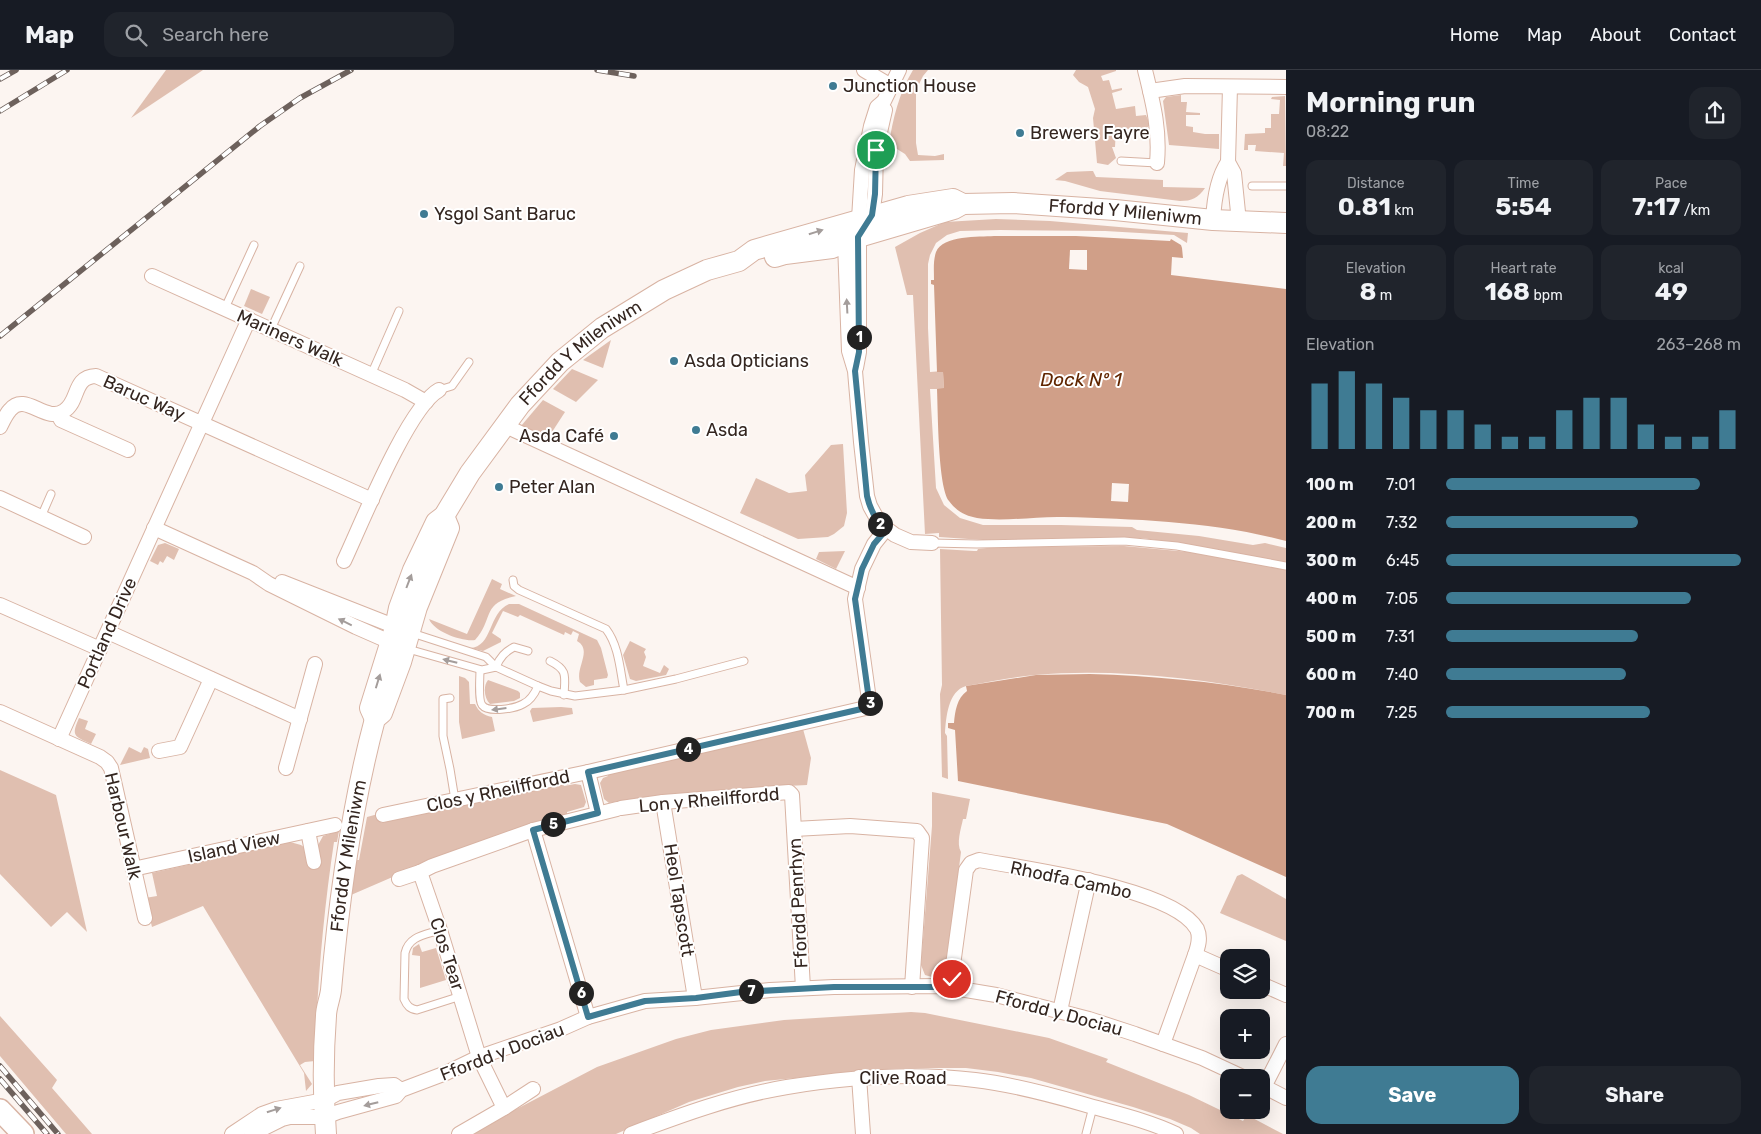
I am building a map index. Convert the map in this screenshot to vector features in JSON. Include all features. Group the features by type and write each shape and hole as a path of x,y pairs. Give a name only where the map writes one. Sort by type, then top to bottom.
{"main road":[{"path":"0,1110 23,1134"}],"street":[{"path":"864,70 891,86"},
{"path":"899,70 884,101 877,107 862,170 859,229 859,352 855,371 867,496 874,514 880,524 895,535 911,542 932,543"},
{"path":"1145,70 1157,123 1159,141 1157,163"},
{"path":"1150,91 1185,86 1286,87"},
{"path":"1230,87 1228,162 1234,173 1240,222"},
{"path":"1213,220 1214,205 1222,171 1228,162"},
{"name":"Ffordd Y Mileniwm","path":"738,261 755,262 786,254 825,250 859,229 908,206 953,199 963,204 1014,203 1058,205 1213,220 1286,223"},
{"name":"Ffordd Y Mileniwm","path":"338,1134 330,1111 326,1014 331,994 338,916 346,857 360,783 375,719 370,708 448,528 444,516 467,477 505,424 534,388 577,347 602,328 664,290 707,270 738,261 754,250 859,229"},
{"name":"Mariners Walk","path":"152,276 371,374 426,402"},
{"name":"Portland Drive","path":"60,739 249,319"},
{"name":"Baruc Way","path":"58,414 70,407 81,382 88,376 96,376 202,424"},
{"path":"344,561 404,434 426,402 439,390"},
{"path":"0,427 10,409 18,404 26,404 51,414 58,414 61,420 128,450"},
{"path":"202,424 372,500"},
{"path":"514,430 858,588 862,569 874,544 886,530"},
{"path":"0,498 84,537"},
{"path":"154,528 253,573 268,584 356,627 400,637"},
{"name":"Clos y Rheilffordd","path":"383,815 588,772 870,707 855,599 858,588"},
{"path":"0,605 100,650"},
{"path":"108,632 300,719"},
{"path":"286,768 315,664"},
{"path":"159,751 180,746 211,679"},
{"name":"Harbour Walk","path":"0,712 100,757 107,762 111,768 145,918"},
{"path":"588,772 598,813"},
{"name":"Lon y Rheilffordd","path":"420,872 533,830 619,808 663,802 789,792 792,795 794,829"},
{"name":"Heol Tapscott","path":"663,802 696,998"},
{"name":"Island View","path":"133,869 335,825"},
{"name":"Ffordd Penrhyn","path":"803,988 794,829 850,826 917,831 922,838 912,987"},
{"path":"533,830 588,1017"},
{"path":"308,831 314,862"},
{"name":"Rhodfa Cambo","path":"950,987 966,870 971,863 979,860 1089,880 1148,897 1170,907 1190,920 1198,931 1199,941 1195,955 1163,1044"},
{"path":"399,879 420,872"},
{"name":"Clos Tear","path":"420,872 479,1057 504,1108"},
{"path":"1060,1011 1089,880"},
{"path":"1195,955 1220,966"},
{"name":"Ffordd y Dociau","path":"330,1111 394,1086 401,1090 446,1074 479,1057 561,1029 588,1017 645,1001 803,988 950,987 996,995 1099,1022 1202,1058 1226,1069"},
{"path":"1270,988 1286,995"},
{"path":"1270,1073 1286,1044"},
{"path":"859,1077 863,1134"},
{"name":"Clive Road","path":"631,1134 722,1103 776,1090 859,1077 939,1077 977,1080 1063,1098 1176,1134"},
{"path":"459,1134 533,1089"},
{"path":"1270,1090 1286,1098"},
{"path":"232,1134 262,1114 276,1109 330,1111"},
{"path":"252,1134 282,1119 330,1111"}],"lane":[{"path":"1122,161 1157,163"},
{"path":"1252,186 1286,186"},
{"path":"225,308 254,245"},
{"path":"271,329 300,266"},
{"path":"371,374 399,311"},
{"path":"439,390 452,386 469,362"},
{"path":"41,517 51,494"},
{"path":"932,543 1124,542 1178,546 1286,566"},
{"path":"513,580 514,586 519,590 606,629 615,647 624,690"},
{"path":"400,637 486,657 496,667 538,686 564,695 585,696 624,690 676,679 744,661"},
{"path":"400,637 480,670 496,667"},
{"path":"496,667 506,651 514,647 528,651"},
{"path":"550,661 562,668 565,674 564,695"},
{"path":"480,670 480,702 483,706 494,711 524,704 534,694 538,686"},
{"path":"450,698 443,699 443,736 455,800"},
{"path":"440,930 416,937 408,943 404,953 404,999 406,1005 411,1009 417,1010 461,996"},
{"path":"1086,1134 1093,1107"}],"shaded area":[{"path":"166,70 203,70 131,118"},
{"path":"913,70 928,70 916,90 916,143 918,155 935,156 944,154 944,160 910,161 905,154 889,144 897,106"},
{"path":"1076,70 1116,70 1101,76 1103,81 1109,80 1112,90 1122,88 1122,90 1112,93 1116,109 1135,106 1136,116 1146,115 1150,125 1144,130 1116,128 1115,147 1112,147 1116,158 1108,165 1097,163 1093,118 1095,109 1088,87 1079,82 1073,75"},
{"path":"1181,95 1181,102 1187,102 1186,112 1200,113 1200,115 1186,115 1186,126 1193,127 1193,132 1219,134 1219,149 1169,145 1163,101 1166,97"},
{"path":"1285,96 1286,166 1283,166 1284,153 1255,151 1256,145 1248,145 1248,150 1244,150 1245,134 1265,133 1265,128 1271,128 1271,114 1279,114 1280,100 1271,99 1272,97"},
{"path":"1093,171 1096,177 1163,180 1163,187 1205,188 1194,198 1180,201 1100,191 1055,180 1067,172"},
{"path":"996,219 1050,221 1188,233 1187,243 1174,235 1105,231 960,231 947,235 936,243 928,264 928,328 930,372 943,371 944,389 930,389 936,488 944,505 960,518 983,525 1132,527 1137,530 1199,536 1253,545 1265,543 1286,548 1286,563 1209,548 1142,538 983,540 939,537 939,533 925,534 913,295 907,295 895,247 945,222"},
{"path":"251,289 270,297 262,314 244,306"},
{"path":"611,340 603,368 583,360"},
{"path":"572,369 598,380 576,402 553,389"},
{"path":"543,400 565,412 552,432 538,434 521,426"},
{"path":"843,444 847,513 844,526 834,534 828,537 798,539 740,513 756,478 789,493 807,491 805,475 831,445"},
{"path":"165,543 179,549 174,560 167,556 163,563 160,561 158,565 150,561 158,545"},
{"path":"1124,546 1189,552 1286,569 1286,695 1224,684 1161,676 1097,673 1035,675 966,686 955,693 949,706 945,733 947,736 948,779 942,777 940,549 977,551 978,549 996,547"},
{"path":"845,551 836,569 816,559 819,552"},
{"path":"492,579 502,584 500,589 516,596 505,599 493,607 475,640 449,635 432,624 429,619 467,634"},
{"path":"509,604 519,604 597,640 601,648 608,675 607,678 594,680 594,685 586,687 580,682 579,677 584,649 577,641 579,634 573,631 571,635 565,632 564,635 520,615 518,617 503,611 492,633 501,639 501,642 483,651 470,648 483,642 497,615 502,608"},
{"path":"630,641 646,649 643,666 660,673 664,665 669,669 666,675 636,681 630,679 623,655"},
{"path":"459,676 469,682 470,704 475,704 482,713 492,717 495,731 462,739 459,722"},
{"path":"488,680 518,691 520,698 514,701 490,704 486,699 485,692 485,685"},
{"path":"532,708 572,708 573,714 533,722 530,711"},
{"path":"79,718 88,721 85,729 96,734 91,744 76,735 75,729"},
{"path":"803,729 811,758 807,785 729,789 620,804 619,801 609,803 604,799 600,783 603,778 608,776 607,772"},
{"path":"129,747 141,753 144,747 148,749 150,758 120,765"},
{"path":"0,770 56,795 87,932 67,912 51,927 0,874"},
{"path":"563,782 564,786 581,785 586,802 584,807 567,812 567,817 418,866 351,895 356,860 359,860 367,817 378,814 381,823"},
{"path":"932,792 970,799 966,819 963,819 959,836 961,852 946,969 943,968 940,975 932,977 925,975 921,965 932,826"},
{"path":"339,831 337,842 334,842 324,924 317,1006 315,1061 305,1062 300,1065 312,1084 306,1091 304,1073 203,906 152,927 145,898 157,896 152,873 290,842 305,848 317,847 323,836"},
{"path":"1242,874 1286,899 1286,941 1220,913 1237,876"},
{"path":"419,944 422,952 436,948 446,980 420,988 420,956 412,955 413,948"},
{"path":"911,1012 925,1013 1049,1038 1108,1059 1106,1062 1189,1095 1220,1110 1220,1119 1239,1119 1243,1121 1244,1119 1255,1119 1283,1134 1200,1134 1170,1119 1031,1078 966,1068 932,1068 887,1069 765,1081 689,1102 616,1134 469,1134 597,1067 676,1039 711,1030 784,1020"},
{"path":"0,1016 57,1080 52,1088 92,1134 66,1134 0,1056"}],"water":[{"name":"Dock Nº 1","path":"1076,236 1170,241 1171,239 1181,245 1183,258 1172,257 1171,275 1286,289 1286,541 1232,530 1148,520 1064,517 977,518 961,513 952,505 945,493 938,430 937,389 944,388 943,372 937,372 934,285 931,284 931,280 934,280 934,259 940,246 946,242 962,238"},
{"path":"1090,674 1188,680 1286,695 1286,877 1167,824 958,781 955,730 948,728 948,723 954,723 957,705 967,691 966,686 1036,675"}],"pier":[{"path":"1070,250 1087,250 1087,270 1069,269"},
{"path":"1112,483 1129,484 1128,502 1111,501"}],"railway":[{"path":"0,79 16,70"},
{"path":"0,111 67,70"},
{"path":"0,336 260,126 300,98 351,70"},
{"path":"597,70 634,76"},
{"path":"0,1066 58,1134"},
{"path":"0,1079 47,1134"}],"place":[{"name":"Junction House","path":"833,86"},
{"name":"Brewers Fayre","path":"1020,133"},
{"name":"Ysgol Sant Baruc","path":"424,214"},
{"name":"Asda Opticians","path":"674,361"},
{"name":"Asda","path":"696,430"},
{"name":"Asda Café","path":"614,436"},
{"name":"Peter Alan","path":"499,487"}],"route":[{"path":"876,150 875,194 872,215 858,237 859,352 855,371 867,496 874,514 886,530 874,544 862,569 855,599 870,707 588,772 598,813 533,830 588,1017 645,1001 803,988 950,987 952,979"}]}
